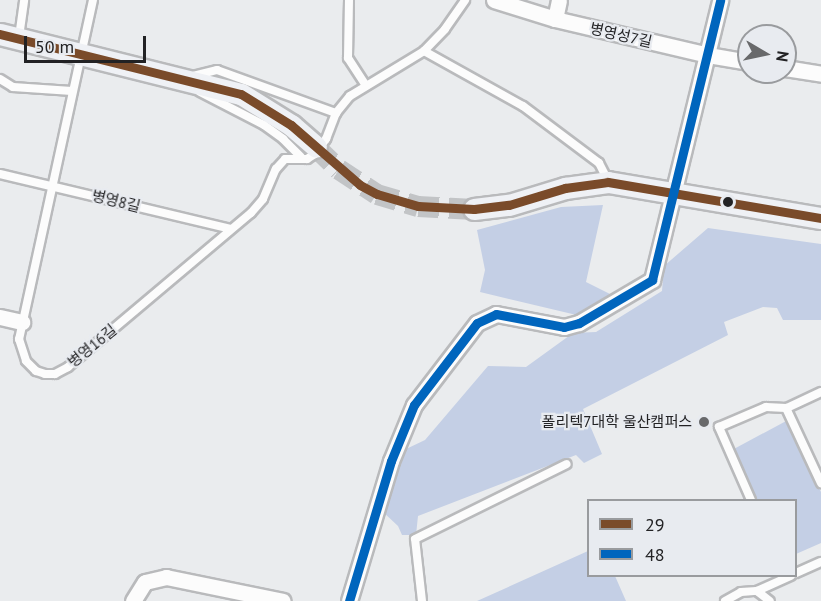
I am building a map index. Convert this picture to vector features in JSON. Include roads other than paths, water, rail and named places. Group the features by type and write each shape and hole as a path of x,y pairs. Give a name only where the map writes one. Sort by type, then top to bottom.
{"street":[{"name":"병영성7길","path":"494,0 555,19 737,60"},
{"path":"555,19 559,0"},
{"path":"349,601 391,461 414,405 477,323 496,314 564,327 579,323 646,286 657,272 720,0"},
{"path":"9,37 241,94 291,125 308,152"},
{"path":"797,70 821,74"},
{"path":"474,209 509,205 566,188 608,182 821,218"},
{"path":"0,317 22,322"},
{"path":"133,601 145,582 166,577 283,601"}],"lane":[{"path":"9,37 24,0"},
{"name":"병영16길","path":"93,0 19,339 26,361 36,370 55,374 68,367 231,229 263,199 276,169 285,159 308,152"},
{"path":"349,0 348,58 366,86"},
{"path":"308,152 307,159 315,154 326,139 336,113 350,96 423,51 445,29 465,0"},
{"path":"423,51 523,106 599,163 607,175 608,182"},
{"path":"184,79 218,70 336,113"},
{"path":"0,79 13,87 72,91"},
{"name":"병영8길","path":"0,174 231,229"},
{"path":"750,499 719,426 766,407 786,408 821,392"},
{"path":"786,408 821,483"},
{"path":"422,601 415,539 567,464"},
{"path":"797,572 821,562"},
{"path":"725,601 741,592 757,591 784,577"},
{"path":"757,591 770,601"}],"tunnel":[{"path":"316,147 339,169 377,194 418,206 474,209"}],"place":[{"name":"폴리텍7대학 울산캠퍼스","path":"704,422"}]}
